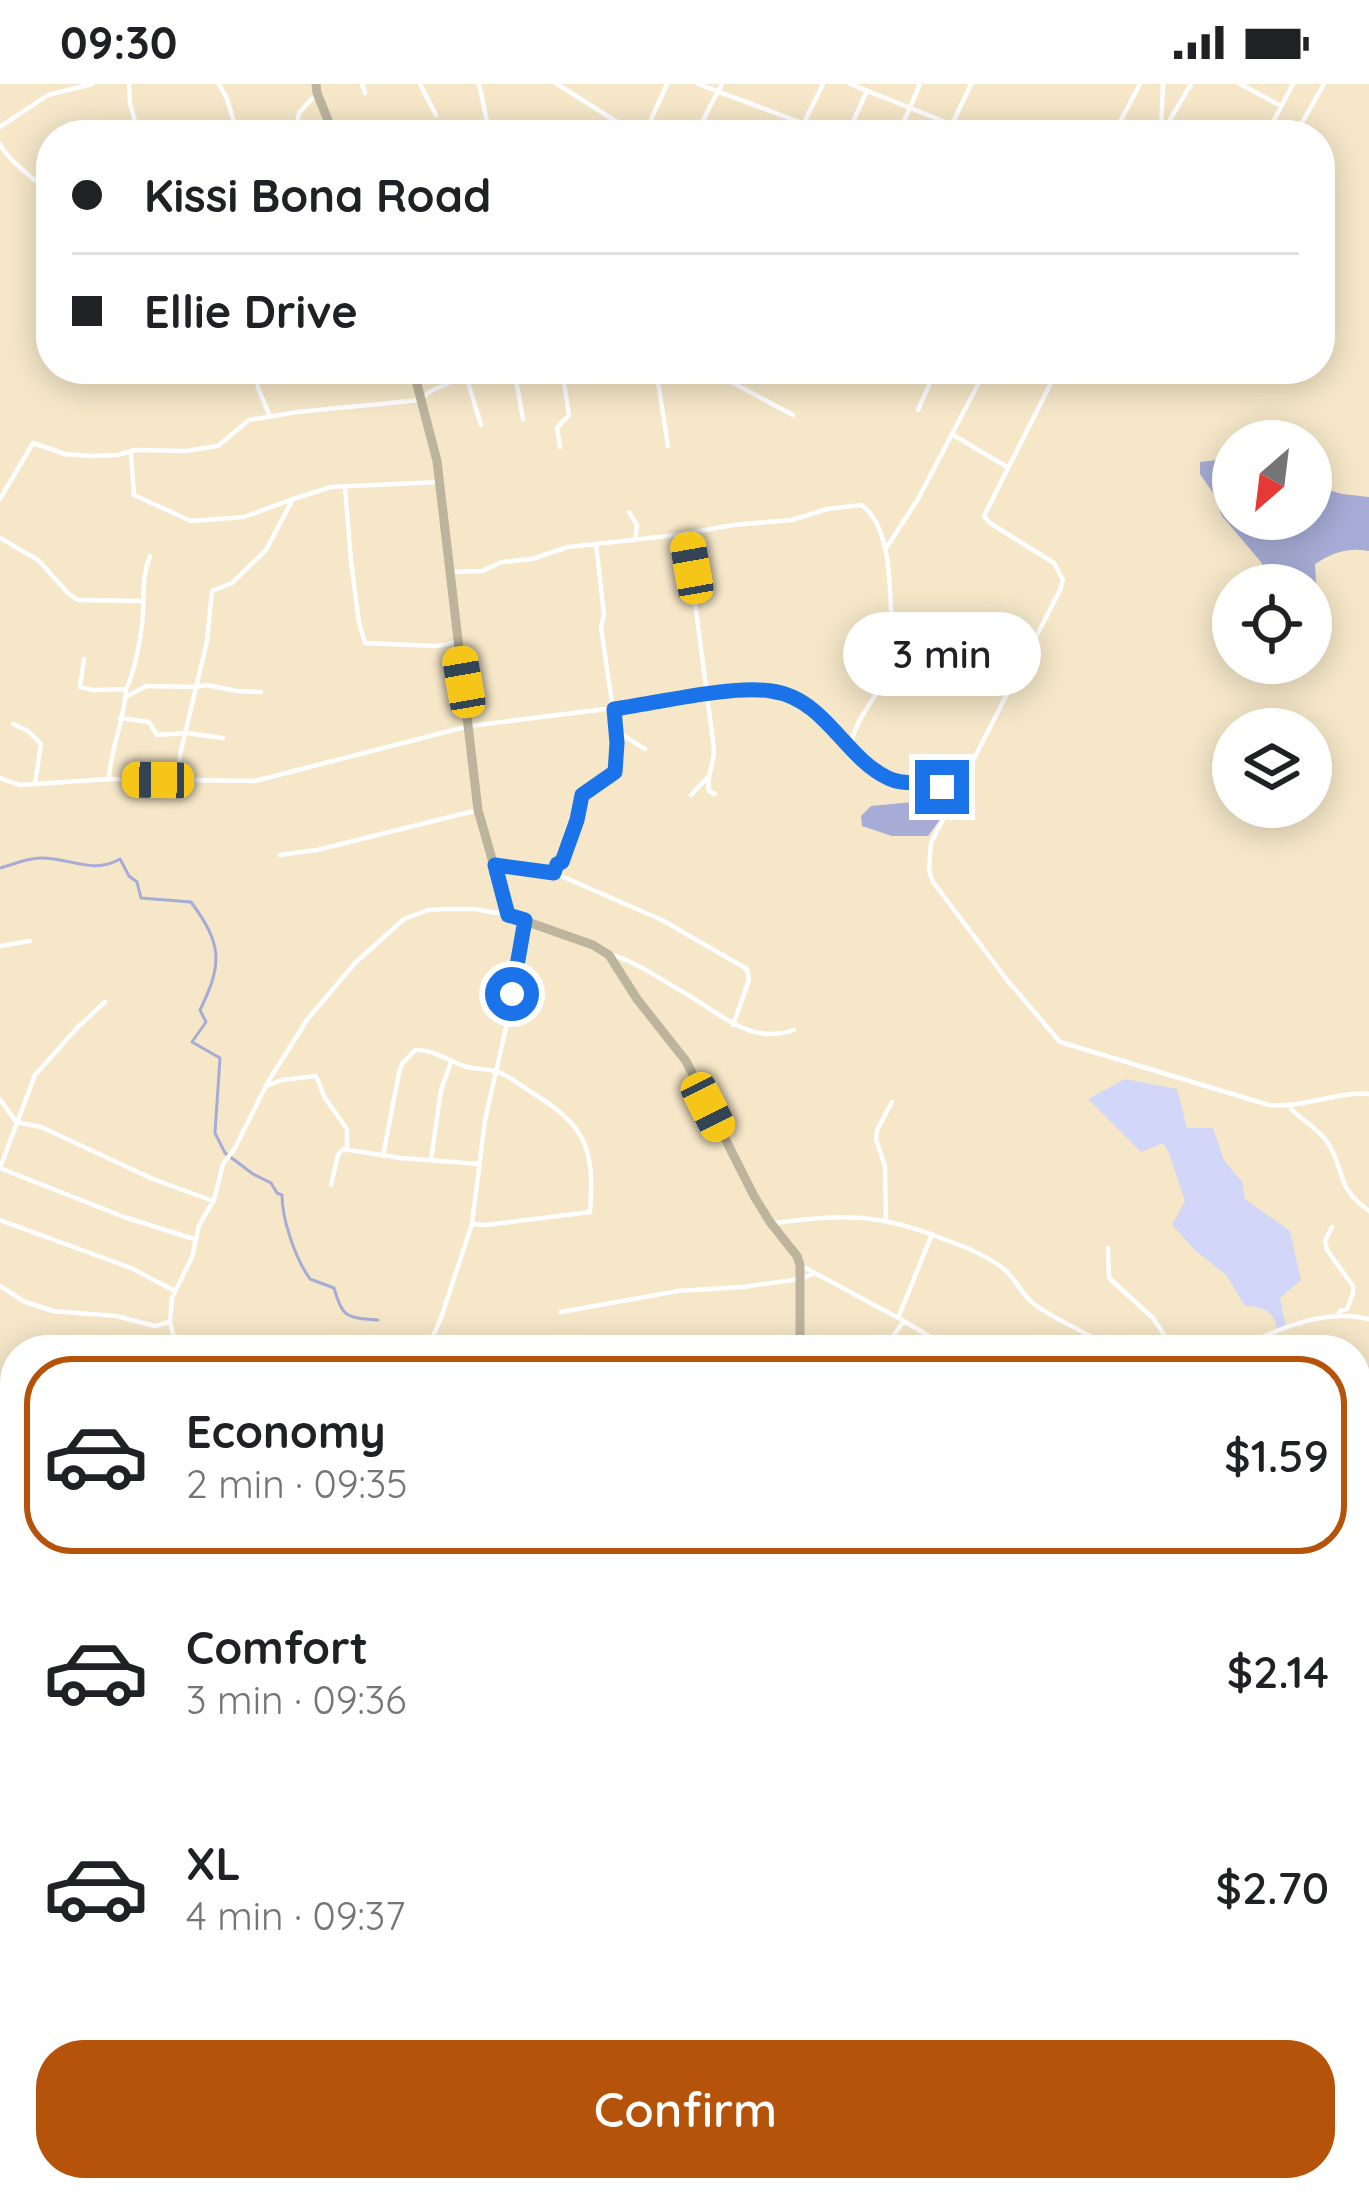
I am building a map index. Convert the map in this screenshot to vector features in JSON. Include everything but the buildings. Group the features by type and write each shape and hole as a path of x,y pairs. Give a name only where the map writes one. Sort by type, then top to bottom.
{"main road":[{"path":"317,88 329,120"},
{"path":"416,384 440,482 478,810 508,915 604,952 686,1061 741,1172 770,1222 797,1256 800,1335"}],"street":[{"path":"0,127 48,95 92,84"},
{"path":"129,84 135,120"},
{"path":"219,84 233,120"},
{"path":"362,84 365,93"},
{"path":"419,84 436,115"},
{"path":"479,84 487,120"},
{"path":"557,84 616,120"},
{"path":"650,120 667,84"},
{"path":"698,84 795,120"},
{"path":"702,120 722,84"},
{"path":"805,120 823,84"},
{"path":"850,84 939,120"},
{"path":"905,120 920,84"},
{"path":"954,120 971,84"},
{"path":"1121,120 1140,84"},
{"path":"1161,120 1162,84"},
{"path":"1170,120 1191,84"},
{"path":"1240,84 1282,106"},
{"path":"1274,120 1293,84"},
{"path":"1304,120 1324,84"},
{"path":"297,120 317,88"},
{"path":"854,120 866,93"},
{"path":"0,143 13,162 36,180"},
{"path":"258,384 269,417"},
{"path":"0,499 33,442 65,454 185,451 218,446 250,420 419,395 444,384"},
{"path":"468,384 481,425"},
{"path":"517,384 523,419"},
{"path":"560,447 557,428 569,415 564,384"},
{"path":"658,384 668,446"},
{"path":"735,384 794,415"},
{"path":"918,410 929,384"},
{"path":"886,549 978,384"},
{"path":"1050,384 984,516 1054,563 1063,580 931,843 933,882 1060,1042 1269,1105 1290,1107 1335,1094 1369,1094"},
{"path":"952,435 1007,466"},
{"path":"132,451 134,495 190,521 244,517 332,487 440,482"},
{"path":"345,487 365,644 457,642"},
{"path":"176,780 210,624 212,591 232,583 266,550 293,500"},
{"path":"450,572 482,571 568,547 792,520 860,505 866,508 886,549 893,661 859,720 850,747"},
{"path":"629,512 637,526 635,540"},
{"path":"878,530 893,538"},
{"path":"686,533 714,749 714,765 691,795"},
{"path":"0,538 38,560 78,600 141,601"},
{"path":"554,873 565,856 582,795 615,772 616,730 601,627 604,615 596,544"},
{"path":"109,779 135,664 143,577 150,556"},
{"path":"84,659 80,687 99,691 207,685 261,692"},
{"path":"0,778 20,785 109,779 244,782 469,726 758,690 787,695 809,706 878,772 895,782 926,781 957,793"},
{"path":"120,718 149,722 157,736 187,733 223,738"},
{"path":"13,724 28,730 40,744 35,784"},
{"path":"616,730 645,749"},
{"path":"707,778 709,791 715,794"},
{"path":"280,855 329,848 478,810"},
{"path":"495,865 554,873 662,920 747,969 749,980 733,1024"},
{"path":"173,1335 169,1311 223,1164 307,1019 396,925 417,914 474,909 508,915"},
{"path":"434,1335 472,1225 494,1071 525,920"},
{"path":"0,946 30,941"},
{"path":"604,952 733,1024 766,1034 794,1030"},
{"path":"105,1002 38,1070 0,1168 194,1239"},
{"path":"383,1156 399,1073 411,1052 421,1049 451,1062 494,1071 548,1101 584,1139 592,1184 590,1212 472,1225"},
{"path":"431,1160 441,1090 451,1062"},
{"path":"266,1087 316,1076 343,1119 347,1150"},
{"path":"0,1100 16,1122 41,1127 213,1201"},
{"path":"886,1220 885,1166 875,1138 892,1102"},
{"path":"1290,1107 1324,1137 1348,1192 1369,1210"},
{"path":"331,1185 343,1149 479,1164"},
{"path":"770,1222 815,1217 886,1220 932,1234 993,1262 1034,1303 1088,1335"},
{"path":"0,1220 106,1258 175,1291"},
{"path":"1332,1227 1324,1241 1327,1250 1353,1286 1347,1309 1338,1315"},
{"path":"892,1335 932,1234"},
{"path":"1108,1248 1108,1278 1153,1318 1164,1335"},
{"path":"800,1265 927,1335"},
{"path":"561,1312 678,1291 800,1279 815,1273"},
{"path":"0,1286 25,1302 53,1311 116,1316 151,1325 170,1322"},
{"path":"1267,1335 1338,1315 1369,1319"}],"shaded area":[{"path":"1212,460 1212,492 1200,474 1200,462"},
{"path":"1332,491 1369,497 1369,551 1340,552 1315,564 1261,562 1242,540 1332,540"},
{"path":"934,800 947,810 928,836 892,836 862,826 861,816 871,806"},
{"path":"1125,1079 1177,1089 1187,1128 1213,1128 1224,1160 1242,1182 1245,1199 1290,1231 1301,1280 1280,1298 1286,1326 1277,1328 1266,1311 1245,1306 1227,1276 1172,1225 1185,1201 1163,1143 1141,1152 1088,1099"}],"waterway":[{"path":"0,868 35,858 90,865 120,859 137,882 141,898 191,902 209,930 216,954 213,979 200,1010 206,1022 192,1042 220,1058 215,1133 225,1153 282,1195 290,1238 310,1279 334,1288 347,1314 378,1320"}],"route":[{"path":"512,994 525,920 508,915 495,865 554,873 565,856 582,795 615,772 614,709 771,691 809,706 871,766 895,782 926,781 942,787"}]}
